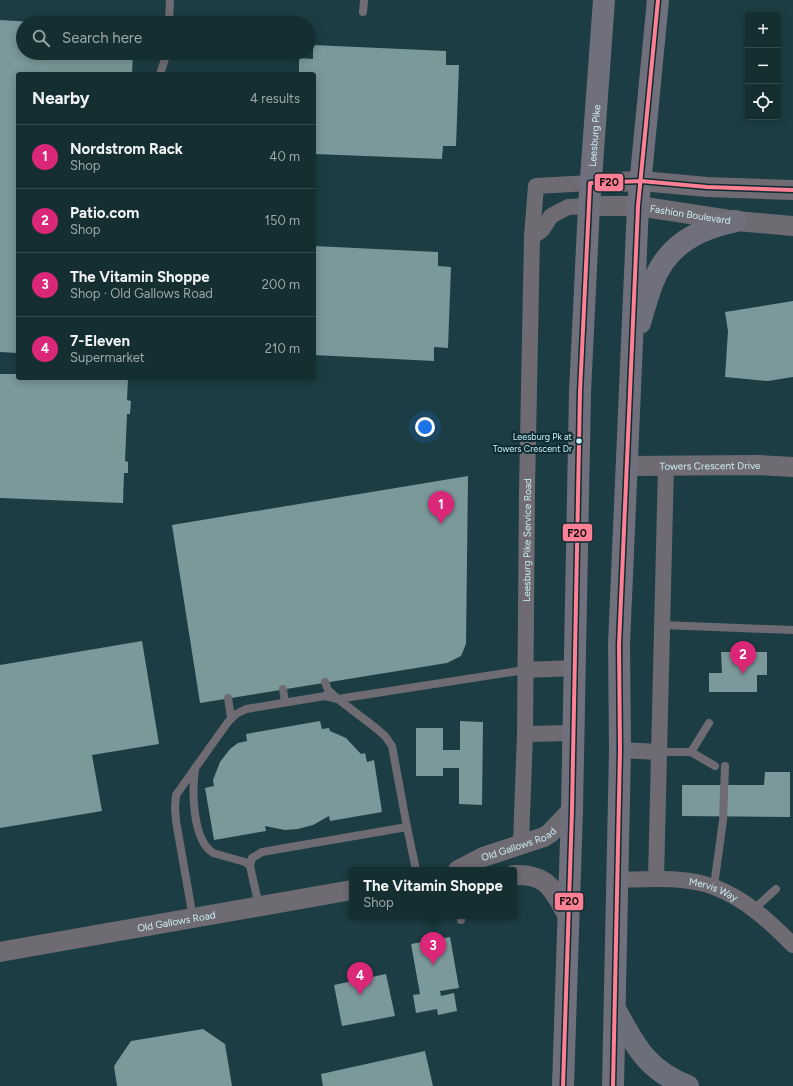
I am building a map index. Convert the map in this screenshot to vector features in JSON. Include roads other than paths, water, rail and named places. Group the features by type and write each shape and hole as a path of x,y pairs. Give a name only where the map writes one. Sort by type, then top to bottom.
{"highway":[{"name":"Leesburg Pike","path":"563,1086 574,733 580,392 590,183 604,0"},
{"path":"613,1086 616,880 620,750 619,645 626,466 638,206 658,0"},
{"path":"631,349 654,281 662,264 675,249 688,238 716,225 736,221"},
{"path":"615,1009 637,1049 657,1070 688,1086"}],"street":[{"path":"590,183 641,181 707,187 793,190"},
{"name":"Leesburg Pike Service Road","path":"522,843 525,734 532,237 536,186 590,183"},
{"path":"532,237 542,230 551,216 568,207 589,206"},
{"name":"Fashion Boulevard","path":"589,206 638,206 736,221 793,226"},
{"name":"Towers Crescent Drive","path":"626,466 758,465 793,467"},
{"path":"656,878 666,466"},
{"path":"525,670 575,668"},
{"path":"525,734 574,733"},
{"path":"620,750 659,752"},
{"name":"Old Gallows Road","path":"464,867 483,857 522,843 533,841 550,833 572,810"},
{"path":"517,875 543,880 552,889 568,916"},
{"name":"Mervis Way","path":"616,880 656,878 698,882 714,886 729,893 754,909 793,945"},
{"name":"Old Gallows Road","path":"0,952 349,891"}],"lane":[{"path":"169,16 170,0"},
{"path":"363,12 364,0"},
{"path":"161,72 165,60"},
{"path":"662,625 793,630"},
{"path":"193,918 176,821 175,803 178,791 231,718 246,709 285,702 325,696 331,696 338,699 525,670"},
{"path":"325,682 328,690 377,729 385,736 392,746 415,867"},
{"path":"283,689 285,702"},
{"path":"228,698 231,718"},
{"path":"691,752 709,723"},
{"path":"659,752 691,752 715,766"},
{"path":"714,886 723,820 725,766"},
{"path":"195,768 193,792 194,805 199,834 204,845 213,853 245,862 250,866"},
{"path":"259,906 250,866 252,858 262,852 407,827"},
{"path":"754,909 776,889"}],"place":[{"name":"Leesburg Pk at Towers Crescent Dr","path":"579,441"},
{"name":"Nordstrom Rack","path":"441,524"},
{"name":"Patio.com","path":"743,674"},
{"name":"The Vitamin Shoppe","path":"433,965"},
{"name":"7-Eleven","path":"360,995"}]}
